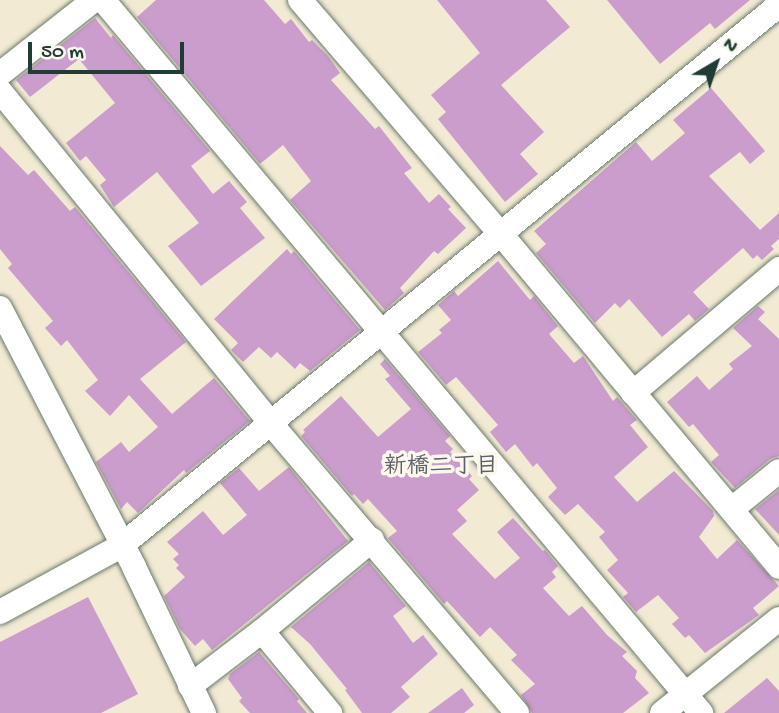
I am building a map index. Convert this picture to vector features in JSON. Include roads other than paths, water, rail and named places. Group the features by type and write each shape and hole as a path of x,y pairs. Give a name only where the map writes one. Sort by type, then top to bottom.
{"street":[{"path":"0,75 94,0"},
{"path":"103,0 701,713"},
{"path":"300,0 500,233 779,567"},
{"path":"0,612 121,546 272,425 500,233 776,13"},
{"path":"0,91 272,425 517,713"},
{"path":"633,393 779,269"},
{"path":"0,308 204,713"},
{"path":"732,509 779,471"},
{"path":"190,686 262,631 372,540"},
{"path":"662,713 779,619"},
{"path":"262,631 330,713"}],"district":[{"name":"新橋二丁目","path":"441,468"}]}
